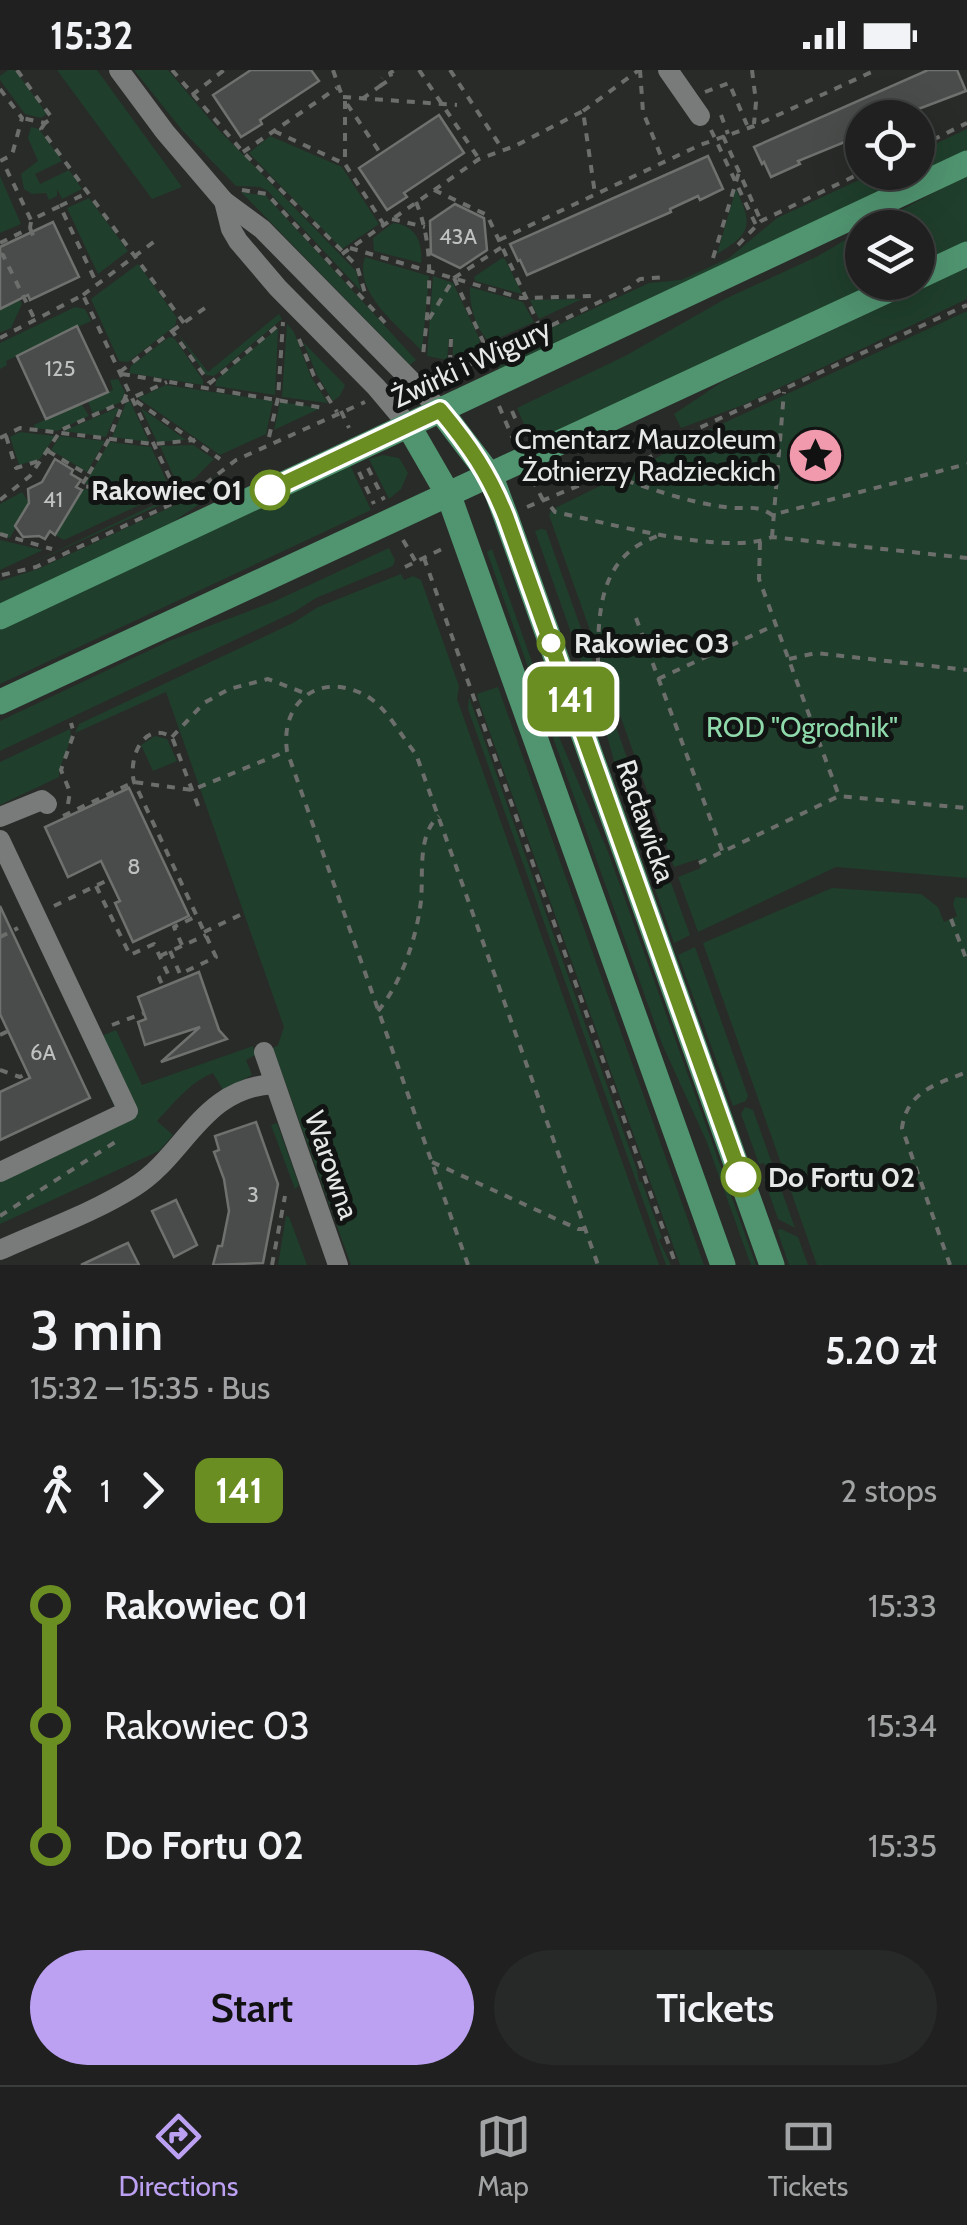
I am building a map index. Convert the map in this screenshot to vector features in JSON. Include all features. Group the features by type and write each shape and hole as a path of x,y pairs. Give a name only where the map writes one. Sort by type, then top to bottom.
{"main road":[{"name":"Żwirki i Wigury","path":"0,617 967,163"},
{"path":"935,269 967,254"},
{"path":"0,702 868,300"},
{"name":"Racławicka","path":"440,410 490,477 772,1265"},
{"name":"Racławicka","path":"408,425 449,496 723,1265"}],"street":[{"name":"Racławicka","path":"119,70 224,201 262,229 440,410"},
{"path":"668,70 709,112"},
{"name":"Racławicka","path":"224,201 228,222 238,241 408,425"},
{"path":"0,817 38,800 60,811"},
{"path":"0,840 97,1031 128,1111 0,1172"},
{"name":"Warowna","path":"264,1052 338,1265"},
{"path":"0,1250 138,1184 204,1113 239,1093 274,1084"}],"path":[{"path":"17,70 52,118 41,130 184,323"},
{"path":"172,70 243,152 357,266 365,293"},
{"path":"192,95 224,70"},
{"path":"333,70 344,99 381,154"},
{"path":"362,98 392,78 390,73 395,70"},
{"path":"419,70 479,160"},
{"path":"450,70 503,150"},
{"path":"342,254 479,160 583,110 640,70 644,112 664,162"},
{"path":"751,70 756,102 751,126"},
{"path":"499,240 664,162 876,70"},
{"path":"380,86 382,78"},
{"path":"695,91 707,92 728,84 751,126"},
{"path":"243,152 338,88"},
{"path":"0,89 22,118 45,123"},
{"path":"344,99 457,105"},
{"path":"344,99 345,164 384,225"},
{"path":"583,110 595,195"},
{"path":"709,112 759,223"},
{"path":"22,118 12,155 1,161 32,220 30,228 36,240"},
{"path":"935,139 967,124"},
{"path":"274,131 345,164"},
{"path":"723,136 736,182 759,223"},
{"path":"719,258 712,261 739,172"},
{"path":"732,250 759,223 845,180"},
{"path":"224,201 241,190 264,192 396,334"},
{"path":"434,190 487,214 538,323"},
{"path":"32,220 88,192"},
{"path":"416,202 425,227 432,272 423,356"},
{"path":"60,206 97,284"},
{"path":"392,219 425,227"},
{"path":"0,243 30,228"},
{"path":"0,338 82,295 155,241"},
{"path":"426,325 454,278 502,247"},
{"path":"350,248 526,297 595,296"},
{"path":"0,254 4,255 34,320"},
{"path":"422,377 478,360 630,288 634,282 673,277"},
{"path":"454,278 486,348"},
{"path":"82,295 176,492"},
{"path":"527,508 632,468 699,428 967,305"},
{"path":"120,373 204,308"},
{"path":"209,386 284,320 278,398 269,436"},
{"path":"295,328 314,376 350,430"},
{"path":"172,331 209,386"},
{"path":"450,362 451,339"},
{"path":"120,373 324,408"},
{"path":"0,500 21,486 59,433 167,382"},
{"path":"128,390 109,439 81,486 169,494"},
{"path":"772,537 785,390"},
{"path":"132,398 220,459"},
{"path":"2,575 36,567 191,495 236,460 364,402"},
{"path":"512,411 527,445"},
{"path":"504,418 516,446"},
{"path":"42,460 16,468 3,436 20,428 153,444 196,440"},
{"path":"48,451 88,475"},
{"path":"364,459 385,502"},
{"path":"354,463 376,508"},
{"path":"772,515 967,464"},
{"path":"611,476 687,500 730,508 763,508 772,515"},
{"path":"534,482 542,500"},
{"path":"551,506 555,512 716,542 760,542 772,537 967,558"},
{"path":"0,534 52,549"},
{"path":"598,664 601,606 611,574 628,550 662,534"},
{"path":"403,540 416,562"},
{"path":"760,542 758,579 839,796"},
{"path":"405,567 448,546"},
{"path":"424,558 676,1265"},
{"path":"636,618 724,853"},
{"path":"658,679 775,625"},
{"path":"790,659 816,654 967,670"},
{"path":"172,737 204,703 230,689 268,680 307,694"},
{"path":"468,1265 288,752 288,719 307,694 333,686 374,701 416,754 598,1265"},
{"path":"60,811 70,792 62,770 74,733 72,723"},
{"path":"170,952 180,974 216,957 134,782 132,760 140,743 157,732 172,737"},
{"path":"172,737 200,811"},
{"path":"60,811 134,782 192,790 288,752"},
{"path":"699,863 839,796 967,808"},
{"path":"378,1011 390,996 416,928 424,848 431,823 439,816"},
{"path":"54,906 110,880"},
{"path":"96,886 130,956 154,944 168,974 159,978 164,988"},
{"path":"160,956 240,915"},
{"path":"182,946 174,927 197,916"},
{"path":"951,919 967,960"},
{"path":"0,937 12,931"},
{"path":"97,1031 144,1013"},
{"path":"0,1035 8,1031"},
{"path":"0,1070 20,1076 28,1073"},
{"path":"950,1265 902,1128 904,1113 922,1090 967,1072"},
{"path":"0,1077 10,1073"},
{"path":"0,1216 120,1139"},
{"path":"432,1162 578,1229 586,1229"},
{"path":"272,1265 285,1196"}],"green space":[{"path":"8,70 15,70 47,114 41,118 25,114 0,80"},
{"path":"57,70 97,70 182,187 152,199"},
{"path":"134,70 168,70 218,129 356,271 361,291 268,191 236,186 182,130"},
{"path":"31,127 39,129 62,161 35,174 40,184 69,170 82,189 62,199 57,189 57,196 49,200 46,193 32,194 24,189 21,174 38,161 28,138"},
{"path":"967,129 967,150 935,165 935,144"},
{"path":"270,136 342,167 379,224 342,249 249,153"},
{"path":"967,175 967,241 935,256 935,210 901,210"},
{"path":"0,176 21,224 0,233"},
{"path":"845,186 845,190 882,190 499,369 493,355 649,283 681,280 729,258 777,218"},
{"path":"736,189 745,211 746,227 737,240 717,254"},
{"path":"241,192 266,196 416,360 410,365"},
{"path":"89,198 128,251 98,274 67,208"},
{"path":"393,223 407,227 416,236 421,263 374,251 373,238"},
{"path":"845,240 845,299 532,443 517,408 625,356 725,299"},
{"path":"365,257 429,276 422,351 372,296 363,270"},
{"path":"0,258 22,304 11,328 0,333"},
{"path":"502,258 522,294 475,281 474,277"},
{"path":"138,264 177,318 175,326 128,362 119,361 91,299"},
{"path":"967,267 967,299 743,405 681,428 674,414 722,382 897,300 935,300 935,282"},
{"path":"433,276 453,283 480,340 478,347 456,357 453,339 449,338 447,360 427,356"},
{"path":"470,287 523,302 534,322 490,342 474,317"},
{"path":"582,299 539,319 530,300"},
{"path":"75,307 85,309 91,321 6,361 7,365 0,369 0,343"},
{"name":"ROD \"Ogrodnik\"","path":"967,311 967,878 836,867 698,932 678,877 701,868 698,859 674,867 549,515 551,510 600,486 599,482 625,475 700,434"},
{"path":"279,314 282,319 214,376 206,375 176,331 208,372"},
{"path":"287,324 294,332 311,377 328,403 282,397"},
{"path":"278,328 275,395 215,386 217,379"},
{"path":"169,337 174,338 203,385 129,373 131,366"},
{"path":"303,342 345,385 333,401 317,375"},
{"path":"118,379 125,392 121,402 93,414 88,402 113,390 110,380"},
{"path":"166,385 273,401 266,434 220,455 138,398"},
{"path":"130,401 149,442 112,437"},
{"path":"280,402 321,408 274,430"},
{"path":"81,403 89,416 57,431 35,428 34,425"},
{"path":"119,407 106,437 64,431"},
{"path":"141,408 186,440 157,442"},
{"path":"20,432 55,436 40,459 19,465 10,437"},
{"path":"60,436 105,441 87,472 51,450"},
{"path":"109,442 151,447 171,490 85,484"},
{"path":"193,445 214,459 194,479 178,486 160,446"},
{"path":"383,455 399,458 408,473 401,489 389,499 369,459"},
{"path":"350,465 371,510 0,684 0,630"},
{"path":"217,476 223,488 167,526 0,604 0,581 38,569 186,500"},
{"path":"196,485 191,491 21,568"},
{"path":"83,489 159,496 64,540 55,535"},
{"path":"22,492 29,503 10,538 0,535 0,504"},
{"path":"546,530 667,870 650,876 605,729 535,531"},
{"path":"0,540 43,550 0,570"},
{"path":"389,548 395,560 393,566 316,598 294,612 0,751 0,721 169,641 273,602"},
{"path":"492,549 556,730 608,852 756,1265 751,1265 706,1140 662,1044 487,552"},
{"path":"401,574 404,580 413,576 421,580 459,686 457,699 659,1265 351,1265 273,1048 278,1045 284,1027 166,692 75,733 79,724 293,623 318,607"},
{"path":"498,687 704,1265 680,1265 479,702 477,694"},
{"path":"469,697 671,1265 666,1265 468,709"},
{"path":"70,729 59,777 0,805 0,762"},
{"path":"155,736 167,739 177,761 153,771 141,745"},
{"path":"670,880 690,935 674,943 654,886"},
{"path":"832,888 921,894 938,907 944,922 957,916 955,897 967,898 967,1265 817,1265 703,943"},
{"path":"695,947 748,1096 746,1101 733,1106 678,955"},
{"path":"116,1030 142,1085 253,1046 255,1055 246,1060 252,1075 223,1090 213,1073 205,1077 157,1121 173,1135 159,1151 0,1224 0,1165 116,1110 85,1043"},
{"path":"745,1107 753,1110 795,1228 778,1219 764,1179 769,1176 764,1163 759,1164 741,1114"},
{"path":"277,1123 299,1185 295,1189 271,1125"},
{"path":"286,1216 289,1217 307,1265 278,1265"},
{"path":"777,1230 798,1237 808,1265 789,1265"}],"building":[{"path":"251,70 311,70 319,81 241,137 213,95"},
{"path":"928,70 957,70 966,91 935,103 860,100"},
{"path":"845,107 845,142 771,177 754,147"},
{"path":"439,115 464,153 404,193 407,197 387,210 359,168"},
{"path":"708,156 723,189 700,200 698,196 670,209 671,212 527,275 518,261 510,244"},
{"path":"455,204 484,218 487,250 460,268 431,254 430,221"},
{"path":"53,222 79,277 0,309 0,247"},
{"path":"77,326 108,392 46,419 17,356"},
{"path":"55,459 73,470 71,474 81,480 76,487 82,490 55,535 50,531 45,539 23,537 15,526 29,503 28,489 42,482"},
{"path":"129,788 189,916 133,942 101,861 68,877 45,827"},
{"path":"0,906 90,1098 0,1140 0,1092 30,1078 0,1014"},
{"path":"199,972 219,1030 227,1039 161,1062 200,1027 145,1045 138,1022 146,1019 138,997"},
{"path":"256,1122 278,1184 263,1263 213,1265 218,1246 222,1246 229,1211 224,1179 214,1152 219,1150 215,1136"},
{"path":"176,1200 197,1245 174,1257 152,1211"},
{"path":"128,1243 139,1265 81,1265 119,1247"}],"bus line":[{"name":"141","path":"270,490 440,410 475,453 490,477 506,517 741,1177"}],"place":[{"name":"Cmentarz Mauzoleum Żołnierzy Radzieckich","path":"815,455"},
{"name":"Rakowiec 01","path":"270,490"},
{"name":"Rakowiec 03","path":"551,643"},
{"name":"Do Fortu 02","path":"741,1177"}]}
